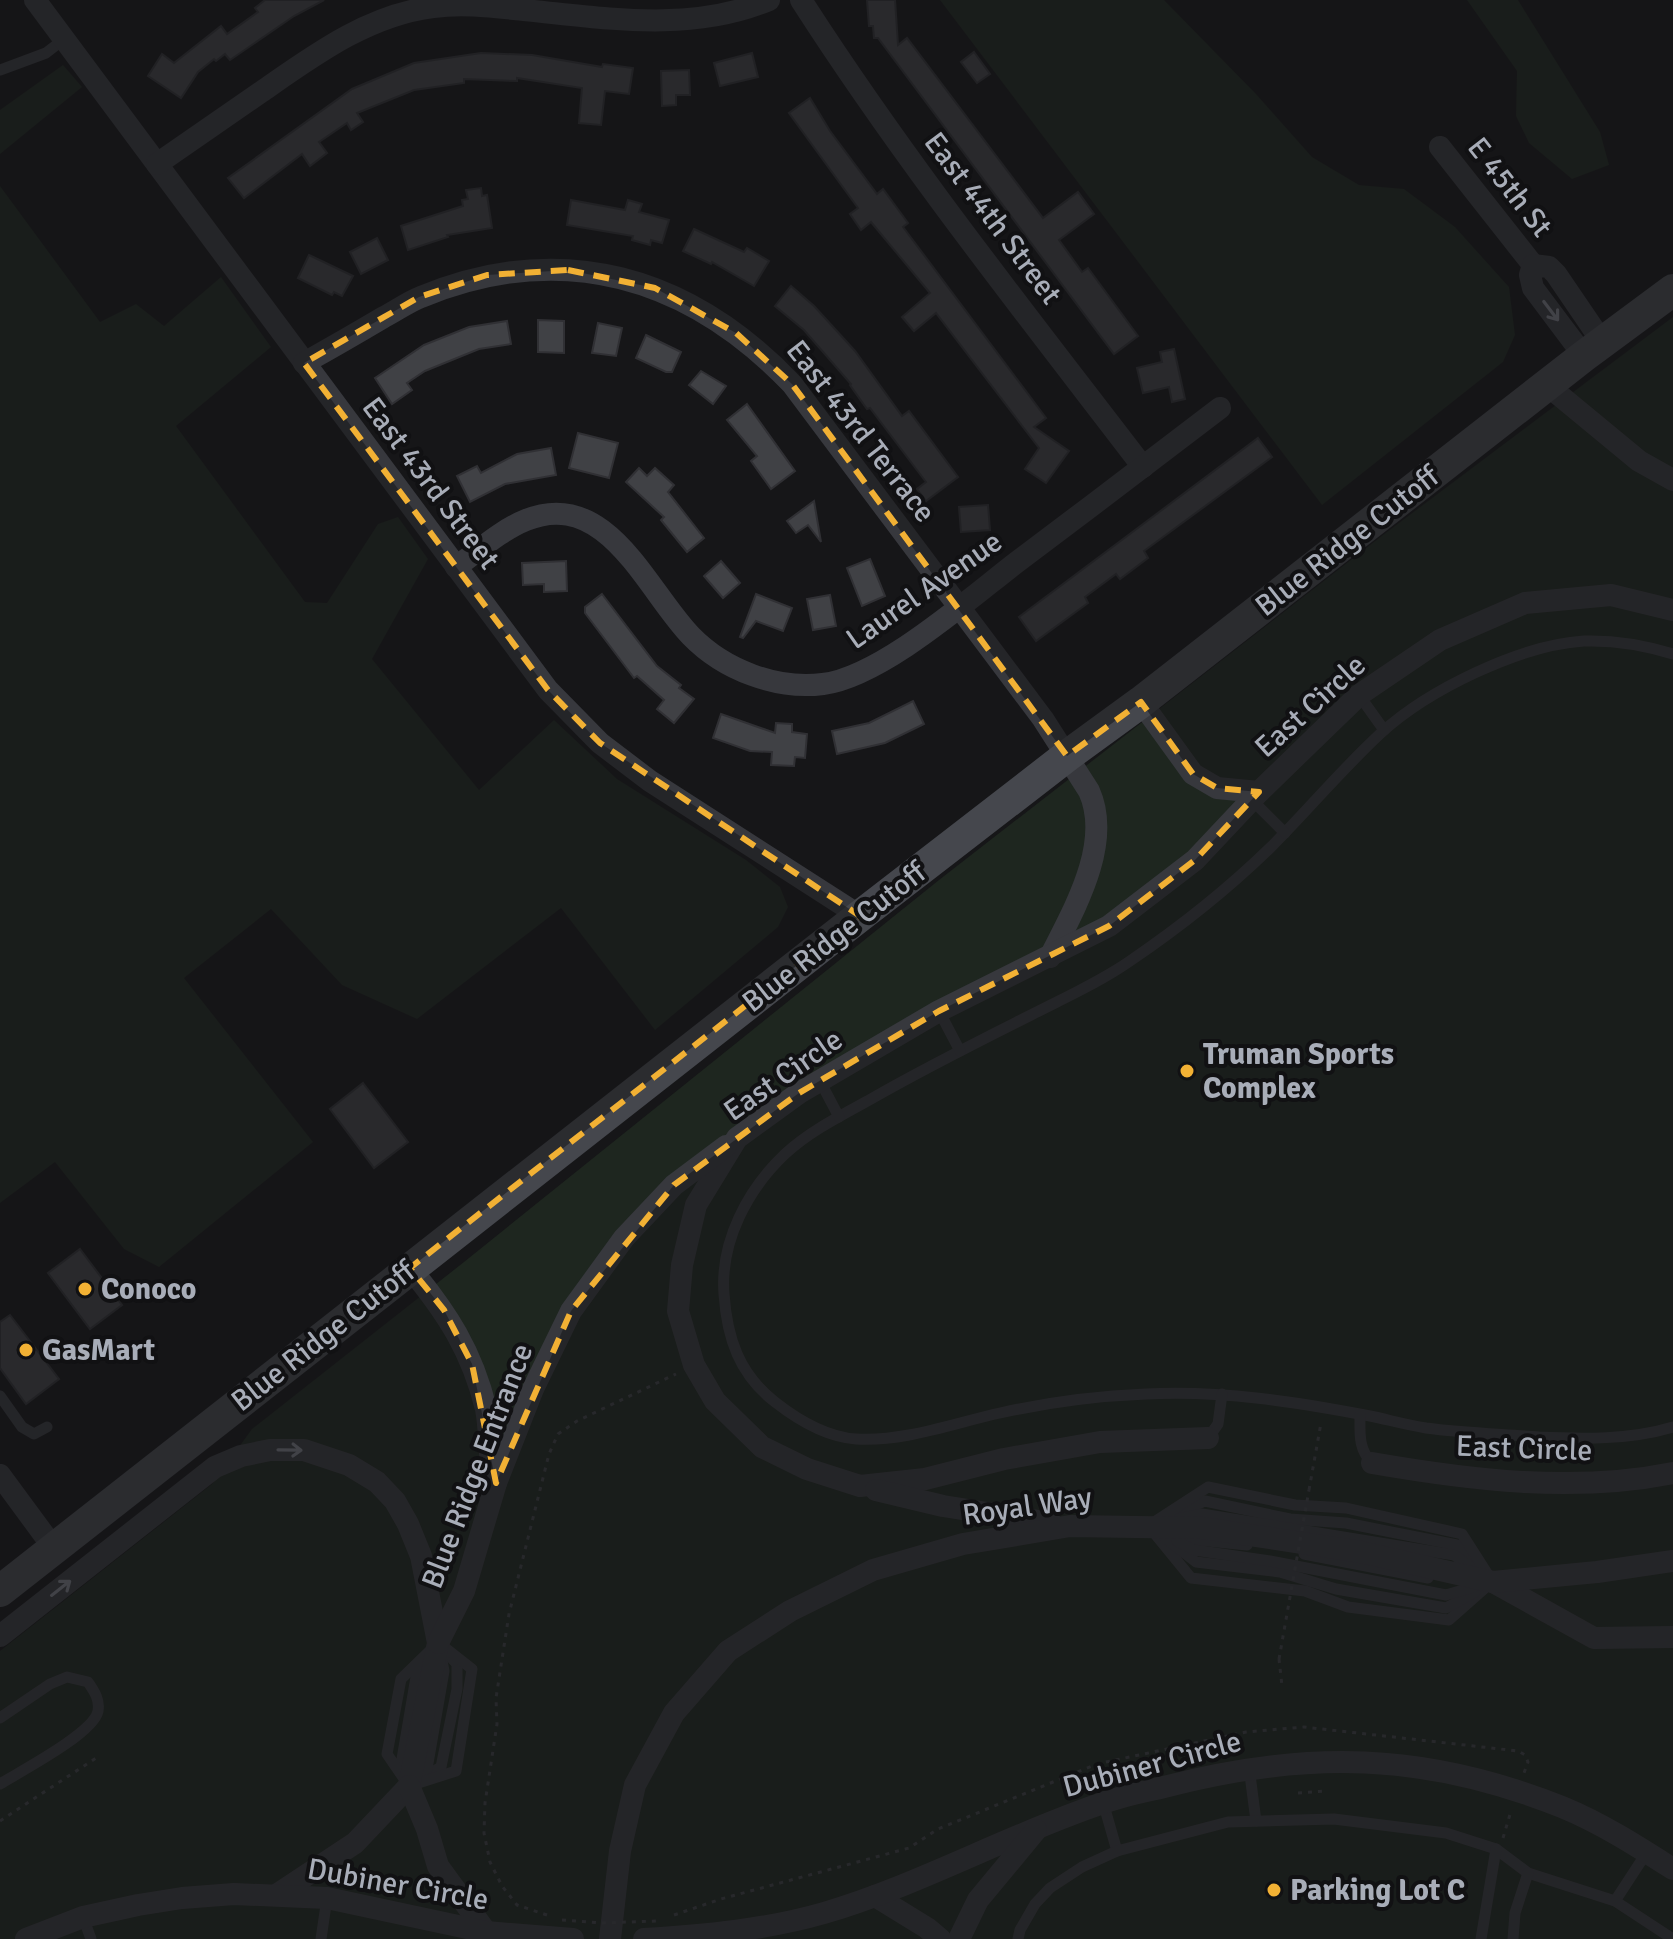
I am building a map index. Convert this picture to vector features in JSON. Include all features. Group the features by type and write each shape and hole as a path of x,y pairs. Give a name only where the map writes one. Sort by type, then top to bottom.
{"main road":[{"name":"Blue Ridge Cutoff","path":"0,1591 860,916 1673,290"}],"street":[{"name":"East 43rd Street","path":"35,0 548,690 600,743 650,781 860,916"},
{"path":"157,164 329,45 387,17 432,7 468,4 610,9 658,22 701,19 753,7 769,0"},
{"name":"East 44th Street","path":"801,0 842,64 1143,467"},
{"name":"E 45th St","path":"1440,147 1533,265 1530,275 1533,288 1593,349"},
{"name":"East 43rd Terrace","path":"304,363 419,297 487,275 527,269 608,275 655,288 683,300 726,326 762,353 782,373 959,606 1067,756"},
{"path":"1547,385 1639,461 1673,480"},
{"name":"Laurel Avenue","path":"456,567 527,520 553,514 591,522 614,538 674,616 706,649 741,670 781,683 826,684 864,672 883,661 1220,408"},
{"name":"East Circle","path":"1070,1526 943,1506 860,1486 807,1469 762,1447 715,1401 694,1365 678,1311 682,1265 696,1205 737,1138 820,1081 939,1011 1109,926 1195,860 1359,695 1440,640 1525,603 1611,595 1673,610"},
{"name":"East Circle","path":"1141,702 1193,774 1217,788 1256,796"},
{"path":"1050,957 1083,890 1097,837 1095,804 1067,756"},
{"name":"Blue Ridge Entrance","path":"438,1643 464,1591 496,1483 533,1389 571,1311 624,1238 674,1185 737,1138"},
{"path":"410,1268 444,1310 472,1364 486,1411 496,1483"},
{"name":"East Circle","path":"860,1486 925,1479 1004,1459 1100,1442 1208,1438"},
{"path":"0,1636 215,1467 241,1456 270,1450 304,1450 349,1465 377,1482 395,1501 421,1556 438,1643 409,1786 355,1843 278,1894"},
{"name":"East Circle","path":"1372,1463 1449,1476 1524,1481 1623,1482 1673,1473"},
{"path":"0,1475 53,1547"},
{"name":"Royal Way","path":"610,1939 620,1851 635,1785 674,1713 728,1651 790,1611 873,1570 963,1544 1070,1526 1203,1528 1361,1552 1493,1582 1673,1561"},
{"path":"1493,1582 1594,1638 1673,1637"},
{"name":"Dubiner Circle","path":"654,1933 752,1930 822,1914 875,1896 1103,1802 1249,1767 1330,1760 1385,1763 1472,1778 1563,1807 1609,1829 1673,1869"},
{"path":"409,1786 438,1866 471,1933"},
{"path":"959,1939 978,1900 1039,1826"},
{"name":"Dubiner Circle","path":"26,1939 83,1917 182,1898 234,1894 327,1898 373,1906 471,1933 564,1932"},
{"path":"875,1896 940,1939"}],"lane":[{"path":"0,70 46,53 64,39"},
{"path":"1673,654 1639,644 1585,641 1551,646 1483,669 1431,698 1384,730 1285,833 1205,906 1126,964 839,1117 788,1151 758,1183 739,1218 728,1248 723,1281 726,1319 734,1351 751,1380 775,1402 803,1421 826,1432 859,1439 896,1437 1006,1411 1075,1399 1145,1394 1222,1394 1324,1408 1423,1428 1481,1434 1617,1438 1673,1427"},
{"path":"1359,695 1384,730"},
{"path":"1256,796 1285,833"},
{"path":"939,1011 960,1051"},
{"path":"820,1081 839,1117"},
{"path":"1208,1438 1218,1424 1222,1394"},
{"path":"0,1396 22,1427 34,1434 47,1427"},
{"path":"1360,1415 1360,1442 1363,1454 1372,1463"},
{"path":"1208,1487 1295,1505 1346,1508 1462,1534 1493,1582 1449,1620 1348,1607 1305,1591 1191,1578 1148,1526 1208,1487"},
{"path":"409,1786 456,1771 472,1669 438,1643"},
{"path":"0,1718 50,1684 67,1677 88,1682 98,1697 98,1713 87,1729 0,1784"},
{"path":"1249,1767 1256,1821"},
{"path":"1103,1802 1117,1851"},
{"path":"1018,1939 1035,1904 1050,1888 1064,1877 1117,1851 1228,1822 1334,1819 1446,1833 1499,1844 1528,1873 1615,1901 1673,1939"},
{"path":"1481,1939 1499,1844"},
{"path":"1615,1901 1647,1852"},
{"path":"1513,1939 1515,1913 1528,1873"},
{"path":"321,1939 327,1898"},
{"path":"83,1917 91,1939"}],"path":[{"path":"547,1915 517,1905 502,1886 490,1862 484,1833 485,1803 497,1724 496,1698 509,1614 549,1454 558,1434 577,1421 694,1365"},
{"path":"1282,1686 1279,1659 1324,1408"},
{"path":"0,1821 96,1758"},
{"path":"1298,1793 1326,1791"},
{"path":"1499,1844 1513,1806"},
{"path":"564,1932 602,1923 654,1933"}],"highlighted area":[{"path":"568,270 655,288 736,333 792,384 1067,756 1141,702 1193,774 1217,788 1259,792 1195,860 1109,926 939,1011 799,1093 674,1185 571,1311 496,1483 472,1364 444,1310 410,1268 860,916 600,743 548,690 304,363 419,297 487,275"}],"shaded area":[{"path":"940,0 1164,0 1256,94 1312,157 1359,185 1404,189 1455,227 1509,287 1515,335 1503,362 1322,505"},
{"path":"1467,0 1518,0 1600,132 1609,165 1572,179 1529,143 1516,116 1517,71"},
{"path":"63,65 82,87 0,154 0,110"},
{"path":"0,186 100,322 136,304 164,326 221,277 271,347 176,426 305,602 327,603 378,524 398,517 428,559 372,659 479,790 554,720 617,779 746,860 780,887 788,907 778,927 655,1030 561,908 417,1019 342,985 271,909 184,978 313,1142 159,1267 124,1249 55,1162 0,1203"},
{"name":"Truman Sports Complex","path":"1673,317 1673,1939 0,1939 0,1651 212,1484 252,1429 939,880 1383,535"}],"building":[{"path":"265,0 324,0 294,16 230,60 225,54 216,61 214,59 198,72 181,98 148,76 162,54 174,63 221,26 227,34 258,12 255,8"},
{"path":"867,0 895,0 898,45 907,38 1043,218 1078,192 1094,214 1059,240 1082,272 1088,268 1138,336 1114,354 878,38 874,38 873,26 869,26"},
{"path":"974,52 990,74 977,83 961,62"},
{"path":"481,53 532,55 602,67 603,64 633,68 629,94 605,91 601,125 579,123 582,88 517,78 517,81 464,79 464,83 414,90 357,113 363,122 351,130 347,123 319,142 327,153 310,166 302,154 244,198 228,178 352,89 414,63"},
{"path":"752,53 758,77 720,86 714,63"},
{"path":"689,70 690,95 676,95 676,105 662,106 661,71"},
{"path":"810,98 830,131 877,194 883,189 908,223 903,227 1046,418 1034,427 1069,451 1046,483 1025,469 1039,448 936,313 914,331 902,317 930,293 871,222 861,230 850,214 858,208 789,113"},
{"path":"481,188 482,196 487,195 492,228 447,235 408,250 401,226 463,206 462,200 468,199 466,190"},
{"path":"571,200 625,210 628,200 642,204 639,212 669,220 662,243 651,240 650,245 632,240 633,236 567,225"},
{"path":"694,229 744,252 747,248 769,261 754,286 712,262 683,251"},
{"path":"377,238 388,260 361,274 350,252"},
{"path":"309,255 353,276 342,296 334,292 332,295 298,278"},
{"path":"791,286 855,351 902,416 909,411 958,477 926,501 917,489 926,482 870,408 867,409 851,384 804,330 775,306"},
{"path":"538,320 564,321 564,353 538,352"},
{"path":"507,321 511,344 479,349 425,371 407,383 412,390 392,404 375,378 424,345 469,327"},
{"path":"598,323 622,328 616,356 592,353"},
{"path":"646,335 681,352 672,372 636,358"},
{"path":"1174,349 1185,399 1172,402 1169,387 1143,393 1137,368 1162,362 1160,352"},
{"path":"701,371 726,386 713,404 689,385"},
{"path":"747,404 795,471 771,489 751,461 757,456 727,420"},
{"path":"578,433 618,443 609,478 569,468"},
{"path":"1258,438 1272,457 1144,551 1148,558 1120,579 1116,574 1085,597 1088,603 1036,641 1019,617"},
{"path":"551,448 556,475 505,484 470,502 457,476 477,466 481,473 517,454"},
{"path":"639,468 647,476 655,468 674,485 668,492 704,538 687,552 661,520 664,517 626,482"},
{"path":"814,501 821,542 808,525 796,533 787,521"},
{"path":"988,505 990,530 961,532 959,507"},
{"path":"870,559 885,596 862,606 847,568"},
{"path":"566,561 567,591 544,592 544,584 523,585 522,563"},
{"path":"721,561 740,583 723,598 704,576"},
{"path":"602,594 657,666 694,699 674,723 657,709 664,700 637,676 634,678 585,613 585,607"},
{"path":"756,594 792,608 783,631 756,621 743,638 740,637"},
{"path":"830,595 836,626 813,630 807,599"},
{"path":"913,701 924,724 885,743 837,754 832,731 869,723"},
{"path":"721,714 775,733 776,723 792,724 792,732 807,734 805,758 795,757 794,766 771,765 772,752 750,751 713,738"},
{"path":"363,1083 408,1142 374,1168 330,1109"},
{"name":"Conoco","path":"80,1249 122,1305 90,1329 48,1273"},
{"path":"10,1315 59,1379 26,1404 0,1368 0,1322"}],"place":[{"name":"Truman Sports Complex","path":"1187,1071"},
{"name":"Conoco","path":"85,1289"},
{"name":"GasMart","path":"26,1350"},
{"name":"Parking Lot C","path":"1274,1890"}]}
